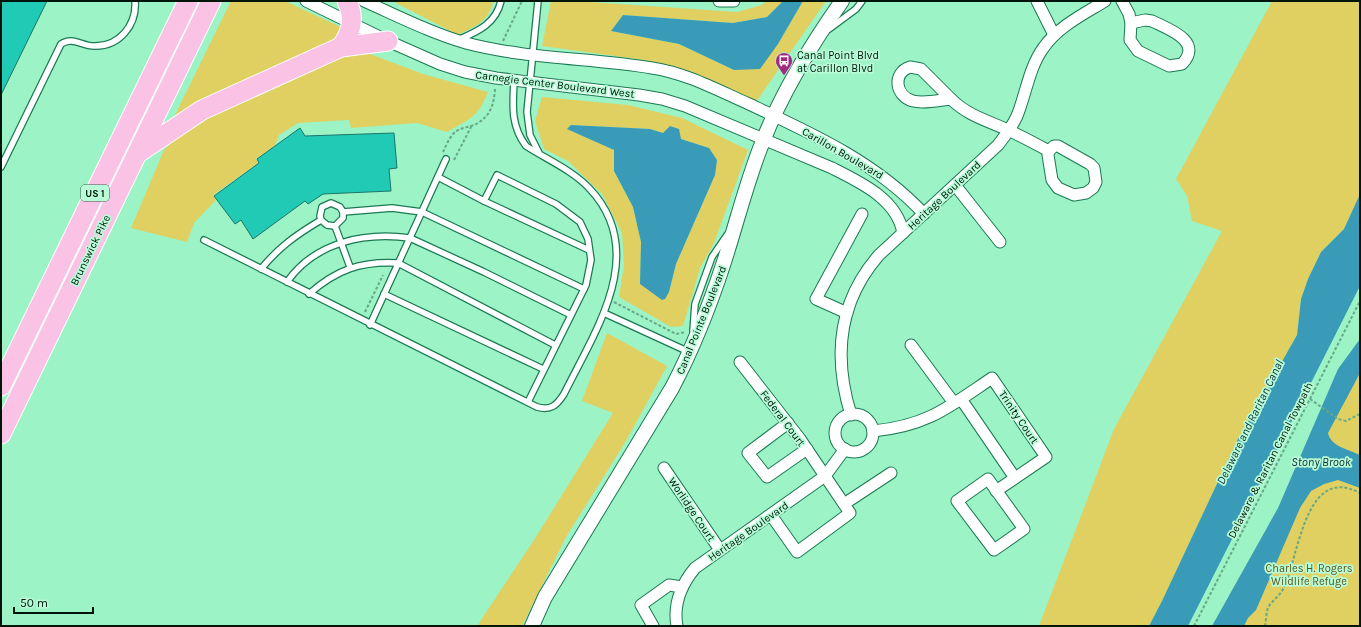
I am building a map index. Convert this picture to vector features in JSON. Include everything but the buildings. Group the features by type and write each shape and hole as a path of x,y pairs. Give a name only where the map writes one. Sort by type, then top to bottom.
{"highway":[{"name":"Brunswick Pike","path":"1,386 188,1"},
{"name":"Brunswick Pike","path":"1,434 211,1"},
{"path":"341,46 350,33 352,23 351,9 347,1"},
{"path":"138,152 202,110 341,46 388,41"}],"street":[{"name":"Carnegie Center Boulevard West","path":"306,1 388,41 440,64 465,72 514,80 662,99 685,106 763,140"},
{"path":"364,1 458,40 499,49 652,68 674,73 695,79 774,116"},
{"path":"721,1 734,1"},
{"name":"Canal Pointe Boulevard","path":"532,626 545,597 672,388 691,349 712,296 763,140 787,89 816,38 842,1"},
{"path":"1037,1 1054,35"},
{"name":"Heritage Boulevard","path":"851,414 845,394 840,355 847,313 863,276 879,255 998,145 1009,131 1016,117 1036,60 1043,48 1054,35 1105,1"},
{"path":"1122,1 1129,14 1130,40 1138,51 1169,66 1176,66 1186,60 1189,52 1188,46 1181,36 1152,21 1130,23"},
{"path":"951,99 917,102 908,100 897,86 900,73 910,67 921,69 966,112 978,119 1009,131 1048,151"},
{"name":"Carillon Boulevard","path":"774,116 795,125 862,162 889,180 924,214"},
{"name":"Carillon Boulevard","path":"763,140 832,168 854,179 892,208 898,215 903,233"},
{"path":"1054,146 1058,146 1090,164 1096,175 1096,182 1093,188 1080,195 1055,186 1052,180 1048,151 1054,146"},
{"path":"955,185 1000,242"},
{"path":"847,313 816,298 862,214"},
{"path":"911,345 958,401 1015,478"},
{"name":"Federal Court","path":"740,362 788,423 844,504"},
{"name":"Trinity Court","path":"873,431 914,424 930,418 992,378 1046,457 996,491"},
{"path":"851,414 866,418 873,431 870,443 865,448 852,452 845,449 837,442 836,428 839,422 851,414"},
{"path":"788,423 748,453 767,477 807,449"},
{"name":"Heritage Boulevard","path":"677,626 676,610 682,587 695,568 825,476 845,449"},
{"name":"Worlidge Court","path":"664,468 720,550"},
{"path":"771,514 797,552 850,513 844,504 891,473"},
{"path":"988,479 996,491 1024,529 994,550 957,500 988,479"},
{"path":"653,626 641,605 669,585 682,587"}],"lane":[{"path":"1,167 61,44 67,40 73,40 93,46 102,46 120,38 131,25 134,17 134,1"},
{"path":"458,40 485,27 493,20 499,9 501,1"},
{"path":"538,1 529,82 528,125 533,144 541,156"},
{"path":"816,38 856,9 862,1"},
{"path":"204,240 309,294 528,402 545,409 552,408 559,402 610,299 617,270 617,250 613,231 607,215 589,187 575,176 526,146 516,131 513,111 514,80"},
{"path":"370,324 446,159"},
{"path":"484,201 498,175 556,204 580,222 588,239 591,260 584,289 543,369 528,402"},
{"path":"438,177 484,201 589,250"},
{"path":"326,204 336,204 343,212 343,218 335,226 327,225 321,220 320,210 326,204"},
{"path":"343,212 392,208 422,212 584,289"},
{"path":"604,313 691,349 696,304 712,257 738,218"},
{"path":"261,269 276,251 293,237 321,220"},
{"path":"335,226 350,267"},
{"path":"287,282 295,271 319,253 341,242 361,237 386,235 410,238 484,272 570,315"},
{"path":"309,294 322,282 350,267 381,262 398,262 556,345"},
{"path":"384,294 543,369"}],"path":[{"path":"499,49 522,1"},
{"path":"444,180 472,126"},
{"path":"610,299 619,306 676,334 687,331 694,319"},
{"name":"Delaware & Raritan Canal Towpath","path":"1194,626 1360,301"},
{"path":"1310,398 1338,419 1346,421 1360,414"},
{"path":"1265,626 1268,608 1283,589 1310,508 1319,496 1331,489 1341,488 1360,493"}],"green space":[{"path":"231,1 285,1 345,29 339,39 175,115"},
{"path":"392,1 492,1 493,3 484,20 458,35"},
{"path":"551,1 576,1 737,12 762,5 766,1 783,1 767,17 733,23 623,15 611,31 679,44 734,70 778,44 803,1 826,1 756,102 694,75 644,60 542,46"},
{"path":"1272,1 1360,1 1360,194 1344,229 1321,252 1308,279 1301,299 1297,335 1237,441 1149,626 1039,626 1114,429 1222,231 1192,221 1187,196 1176,179"},
{"path":"362,51 423,74 488,92 477,112 462,124 447,132 417,123 351,128 349,120 298,123 279,135 275,145 256,159 258,163 213,195 216,200 194,223 187,242 131,228 164,150 188,125 341,55"},
{"path":"542,97 628,105 682,118 748,150 714,243 700,268 683,326 671,327 619,297 624,265 622,233 602,194 568,161 544,149 535,121","holes":["571,125 650,129 709,148 709,189 676,264 669,292 640,284 641,242 633,207 614,171 614,150 568,129"]},
{"path":"607,333 667,366 626,441 566,537 522,626 477,626 534,540 613,413 582,401"},
{"name":"Charles H. Rogers Wildlife Refuge","path":"1360,359 1360,626 1228,626"}],"water":[{"path":"783,1 803,1 778,44 760,69 734,70 679,44 611,31 623,15 733,23 767,17"},
{"path":"571,125 650,129 663,133 670,126 679,129 681,139 709,148 717,160 715,175 676,264 669,292 665,299 662,300 640,284 641,242 633,207 614,171 614,150 567,129"},
{"name":"Delaware and Raritan Canal","path":"1360,194 1360,286 1188,626 1149,626 1237,441 1297,335 1301,299 1308,279 1321,252 1344,229"},
{"name":"Stony Brook","path":"1360,339 1360,373 1328,433 1336,445 1360,455 1360,488 1338,480 1324,484 1311,491 1300,508 1256,610 1248,618 1244,626 1212,626 1278,508 1338,369"}],"place":[{"name":"Canal Point Blvd at Carillon Blvd","path":"784,76"}]}
